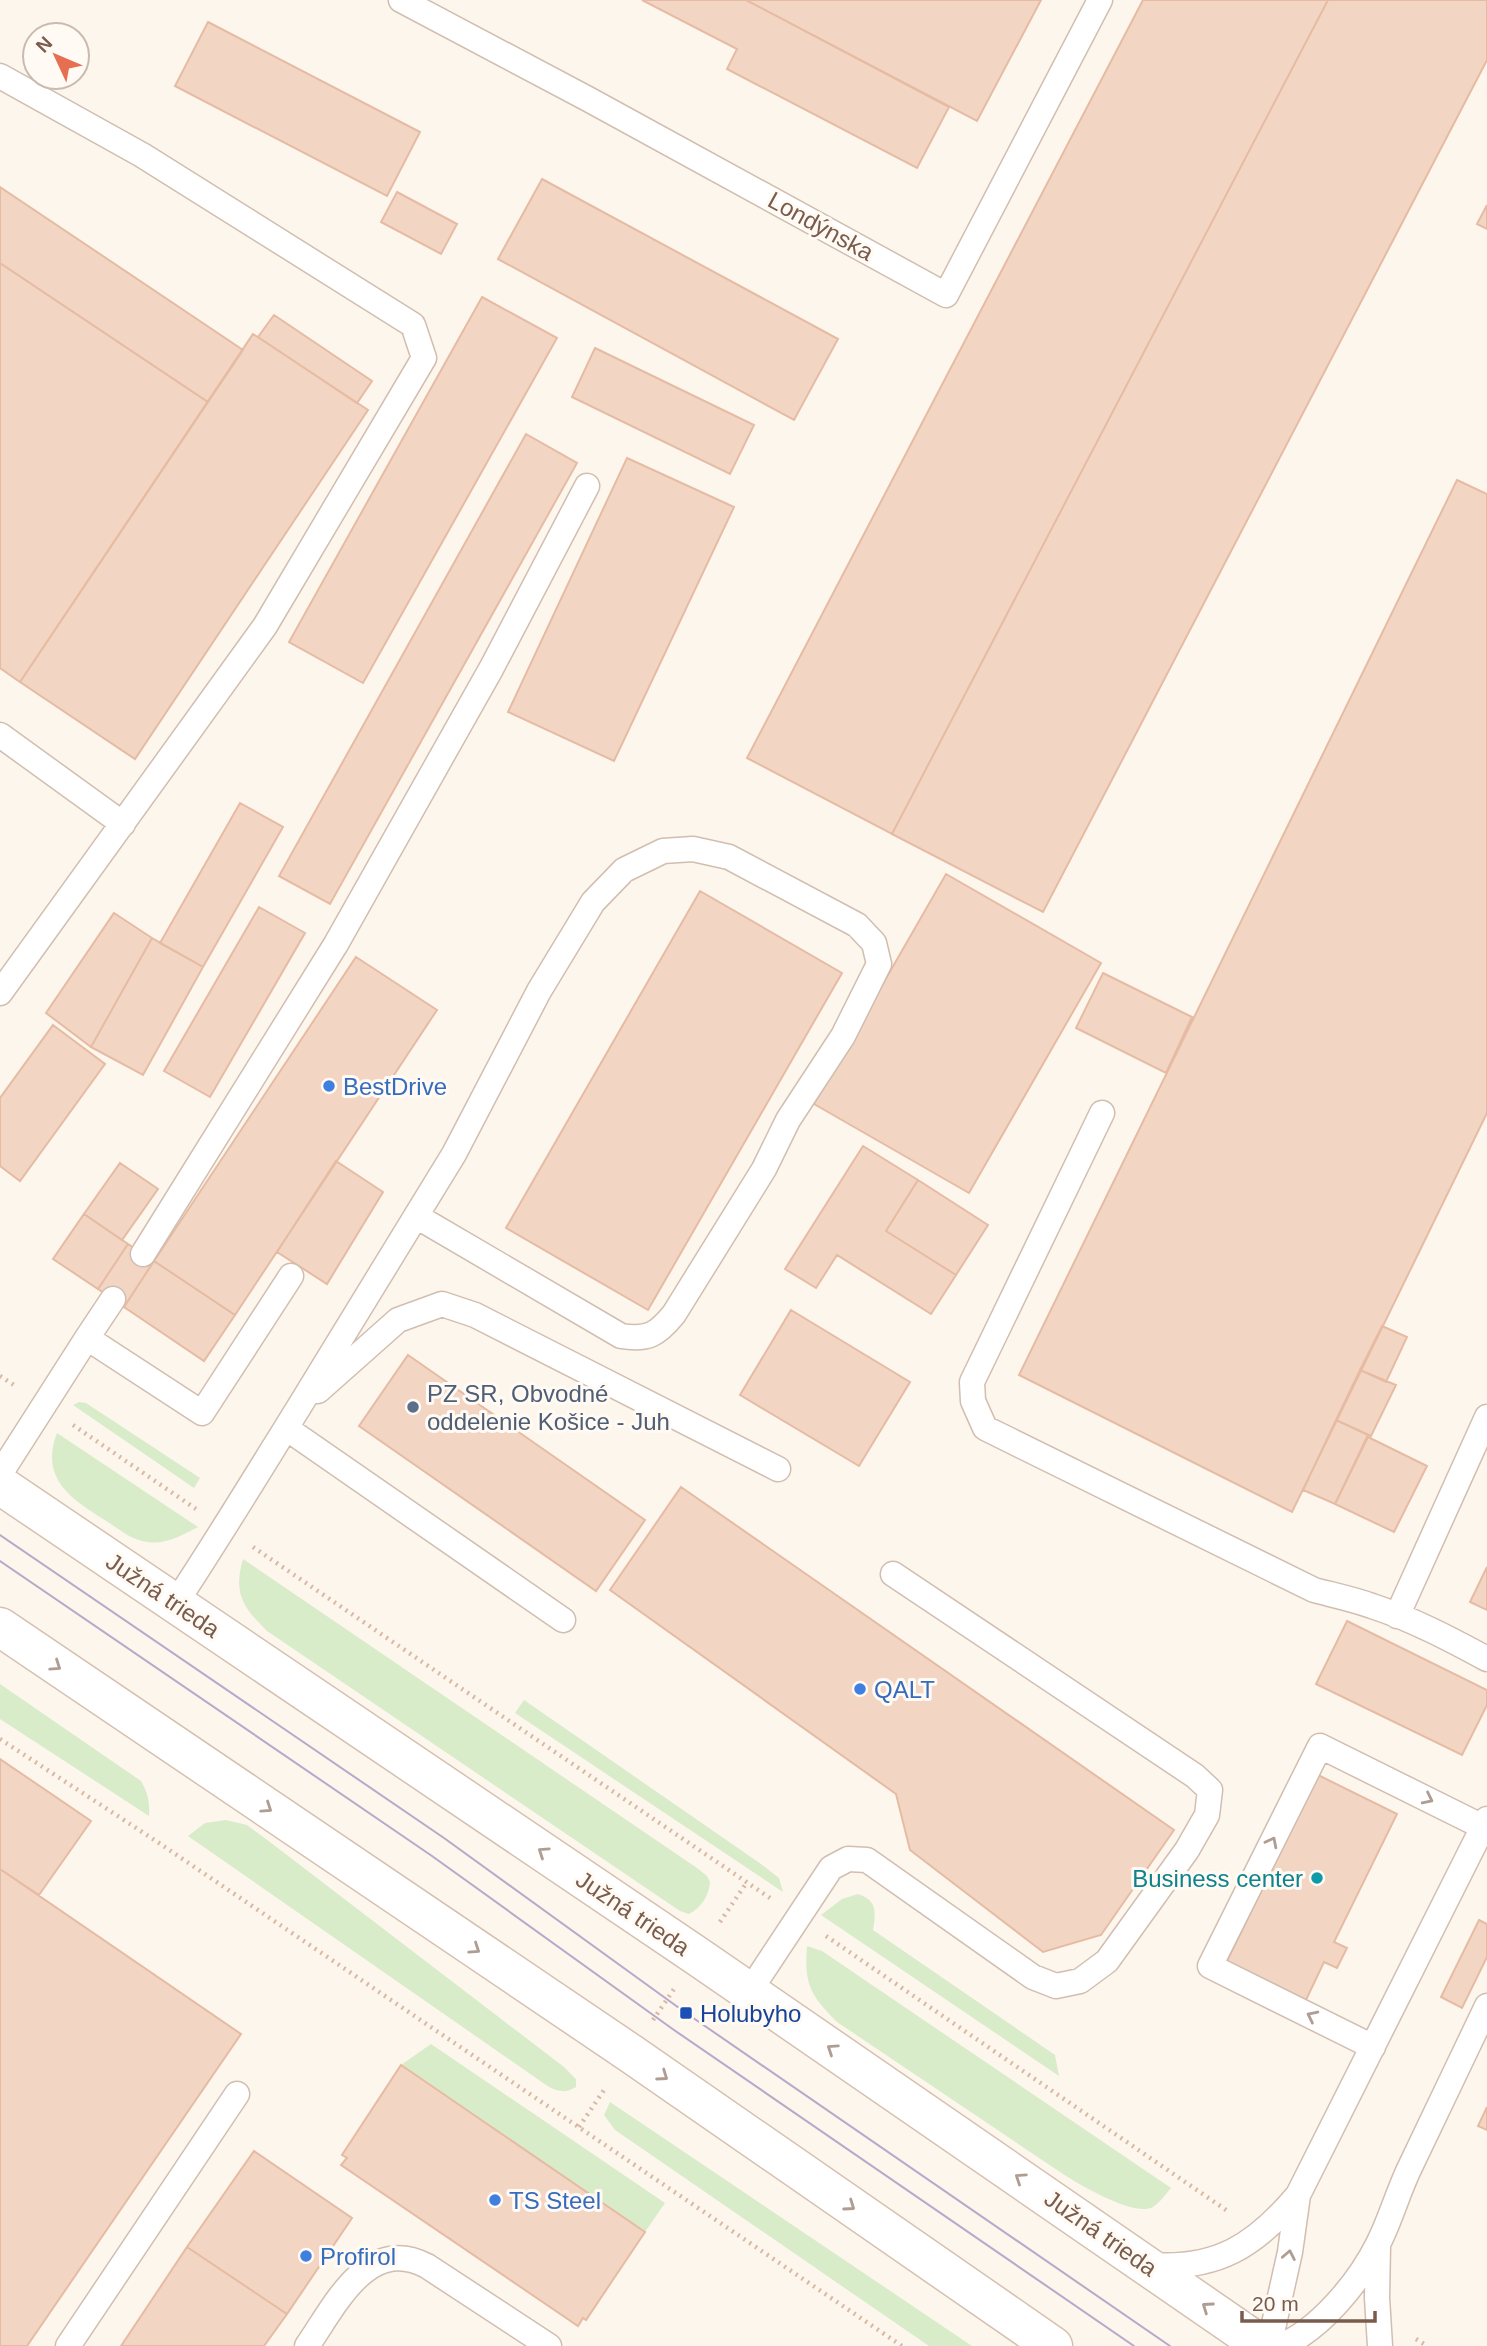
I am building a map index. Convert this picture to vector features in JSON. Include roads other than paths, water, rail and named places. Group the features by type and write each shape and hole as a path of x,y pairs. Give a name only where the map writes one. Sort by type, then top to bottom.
{"street":[{"name":"Južná trieda","path":"0,1485 697,1956 1263,2346"},
{"path":"0,1627 630,2053 1053,2346"}],"lane":[{"name":"Londýnska","path":"401,0 946,295 1100,0"},
{"path":"0,76 142,155 413,325 424,358 265,626 0,993"},
{"path":"143,1254 336,944 491,669 587,486"},
{"path":"0,735 124,824"},
{"path":"175,1604 225,1528 293,1418 416,1216 454,1154 539,991 593,902 624,870 663,851 694,849 729,858 857,925 874,943 878,964 843,1036 788,1120 757,1180 674,1314 661,1330 642,1339 621,1336 416,1216"},
{"path":"1102,1113 972,1382 973,1401 985,1428 1314,1590 1372,1605 1432,1630 1487,1659"},
{"path":"87,1338 202,1413 291,1276"},
{"path":"0,1474 113,1299"},
{"path":"293,1418 398,1321 442,1304 475,1315 778,1469"},
{"path":"1397,1616 1487,1417"},
{"path":"293,1418 563,1620"},
{"path":"749,1992 831,1868 848,1859 867,1860 1033,1977 1056,1986 1080,1981 1107,1961 1187,1850 1207,1815 1210,1790 1195,1776 893,1574"},
{"path":"1146,2264 1175,2267 1213,2261 1234,2251 1272,2225 1298,2195 1373,2047 1485,1823 1320,1746 1210,1966 1373,2047"},
{"path":"1280,2346 1305,2334 1320,2322 1353,2282 1378,2245 1397,2193 1487,2006"},
{"path":"68,2346 237,2094"},
{"path":"1269,2346 1290,2252 1298,2195"},
{"path":"1378,2245 1380,2346"},
{"path":"307,2346 359,2275 374,2264 392,2257 412,2258 427,2266 549,2346"}],"tram line":[{"path":"0,1535 444,1838 686,2013 1170,2346"},
{"path":"0,1561 432,1856 674,2030 1134,2346"}],"place":[{"name":"BestDrive","path":"329,1086"},
{"name":"PZ SR, Obvodné oddelenie Košice - Juh","path":"413,1407"},
{"name":"QALT","path":"860,1689"},
{"name":"Business center","path":"1317,1878"},
{"name":"Holubyho","path":"686,2013"},
{"name":"TS Steel","path":"495,2200"},
{"name":"Profirol","path":"306,2256"}]}
